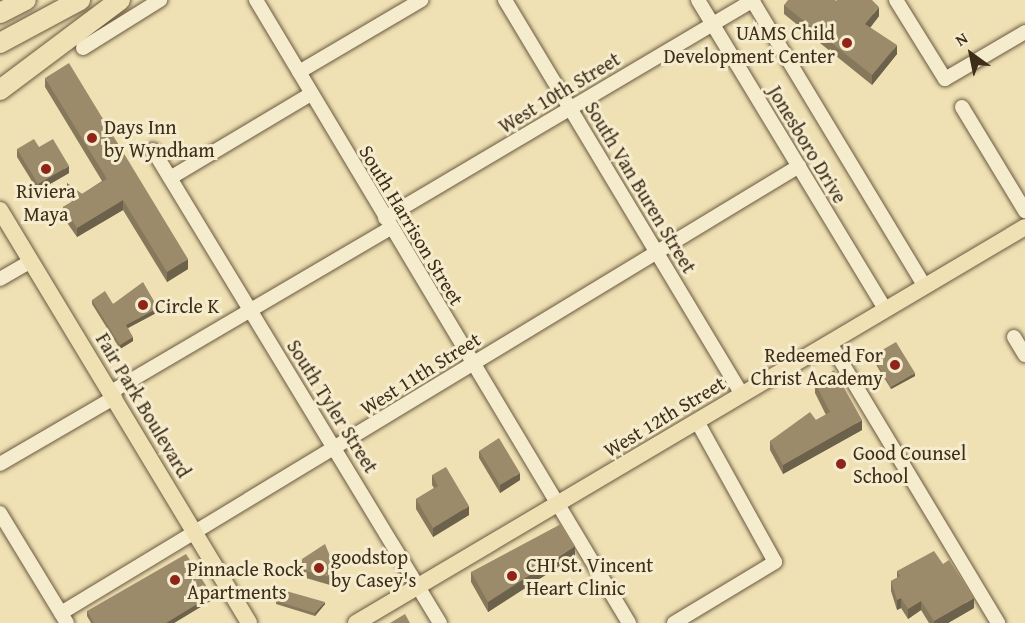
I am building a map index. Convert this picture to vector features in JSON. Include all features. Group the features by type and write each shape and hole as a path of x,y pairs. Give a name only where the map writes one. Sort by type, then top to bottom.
{"highway":[{"path":"0,13 26,0"},
{"path":"0,43 80,0"},
{"path":"0,90 120,0"}],"main road":[{"name":"Fair Park Boulevard","path":"0,210 249,623"},
{"name":"West 12th Street","path":"356,623 1025,226"}],"street":[{"path":"83,48 160,0"},
{"name":"South Harrison Street","path":"256,0 299,72 309,95 560,503 629,623"},
{"path":"299,72 421,0"},
{"name":"South Van Buren Street","path":"505,0 742,394"},
{"name":"Jonesboro Drive","path":"698,0 885,309"},
{"name":"West 10th Street","path":"0,464 249,311 570,108 752,0"},
{"name":"Jonesboro Drive","path":"752,0 924,285"},
{"path":"896,0 945,79 1025,32"},
{"path":"170,178 309,95"},
{"path":"962,107 1025,211"},
{"name":"South Tyler Street","path":"153,150 249,311 337,448 440,623"},
{"name":"West 11th Street","path":"64,618 195,532 799,166"},
{"path":"0,279 31,261"},
{"path":"1014,337 1025,355"},
{"path":"830,343 993,622"},
{"path":"674,623 775,562 697,421"},
{"path":"0,513 64,618"}],"building":[{"name":"UAMS Child Development Center","path":"788,0 872,0 879,7 865,24 897,45 872,75 784,5"},
{"name":"Days Inn by Wyndham","path":"69,63 188,259 167,272 123,200 77,228 63,207 76,199 67,183 82,194 107,179 45,78"},
{"name":"Riviera Maya","path":"34,139 39,147 53,139 69,166 38,184 17,149"},
{"path":"143,282 158,308 126,325 133,337 120,345 92,300 105,291 113,304"},
{"name":"Redeemed For Christ Academy","path":"896,342 915,373 891,387 872,356"},
{"path":"834,370 862,420 783,465 770,441 810,412 816,420 830,412 815,383"},
{"path":"499,438 520,473 500,485 479,451"},
{"path":"446,467 469,506 433,528 416,499 438,486 432,475"},
{"name":"CHI St. Vincent Heart Clinic","path":"561,524 575,546 488,602 471,572"},
{"name":"goodstop by Casey's","path":"325,544 337,573 330,577 306,571 302,559"},
{"path":"934,551 943,564 949,560 974,598 934,621 921,601 908,609 901,598 897,600 891,581 900,576 897,571"},
{"name":"Pinnacle Rock Apartments","path":"186,554 212,595 166,623 94,623 87,611"},
{"name":"goodstop by Casey's","path":"279,589 325,602 315,613 276,601"},
{"path":"405,614 410,623 390,623"}],"place":[{"name":"UAMS Child Development Center","path":"847,43"},
{"name":"Days Inn by Wyndham","path":"92,138"},
{"name":"Riviera Maya","path":"46,169"},
{"name":"Circle K","path":"143,305"},
{"name":"Redeemed For Christ Academy","path":"895,365"},
{"name":"Good Counsel School","path":"841,464"},
{"name":"goodstop by Casey's","path":"319,568"},
{"name":"CHI St. Vincent Heart Clinic","path":"512,576"},
{"name":"Pinnacle Rock Apartments","path":"175,580"}]}
